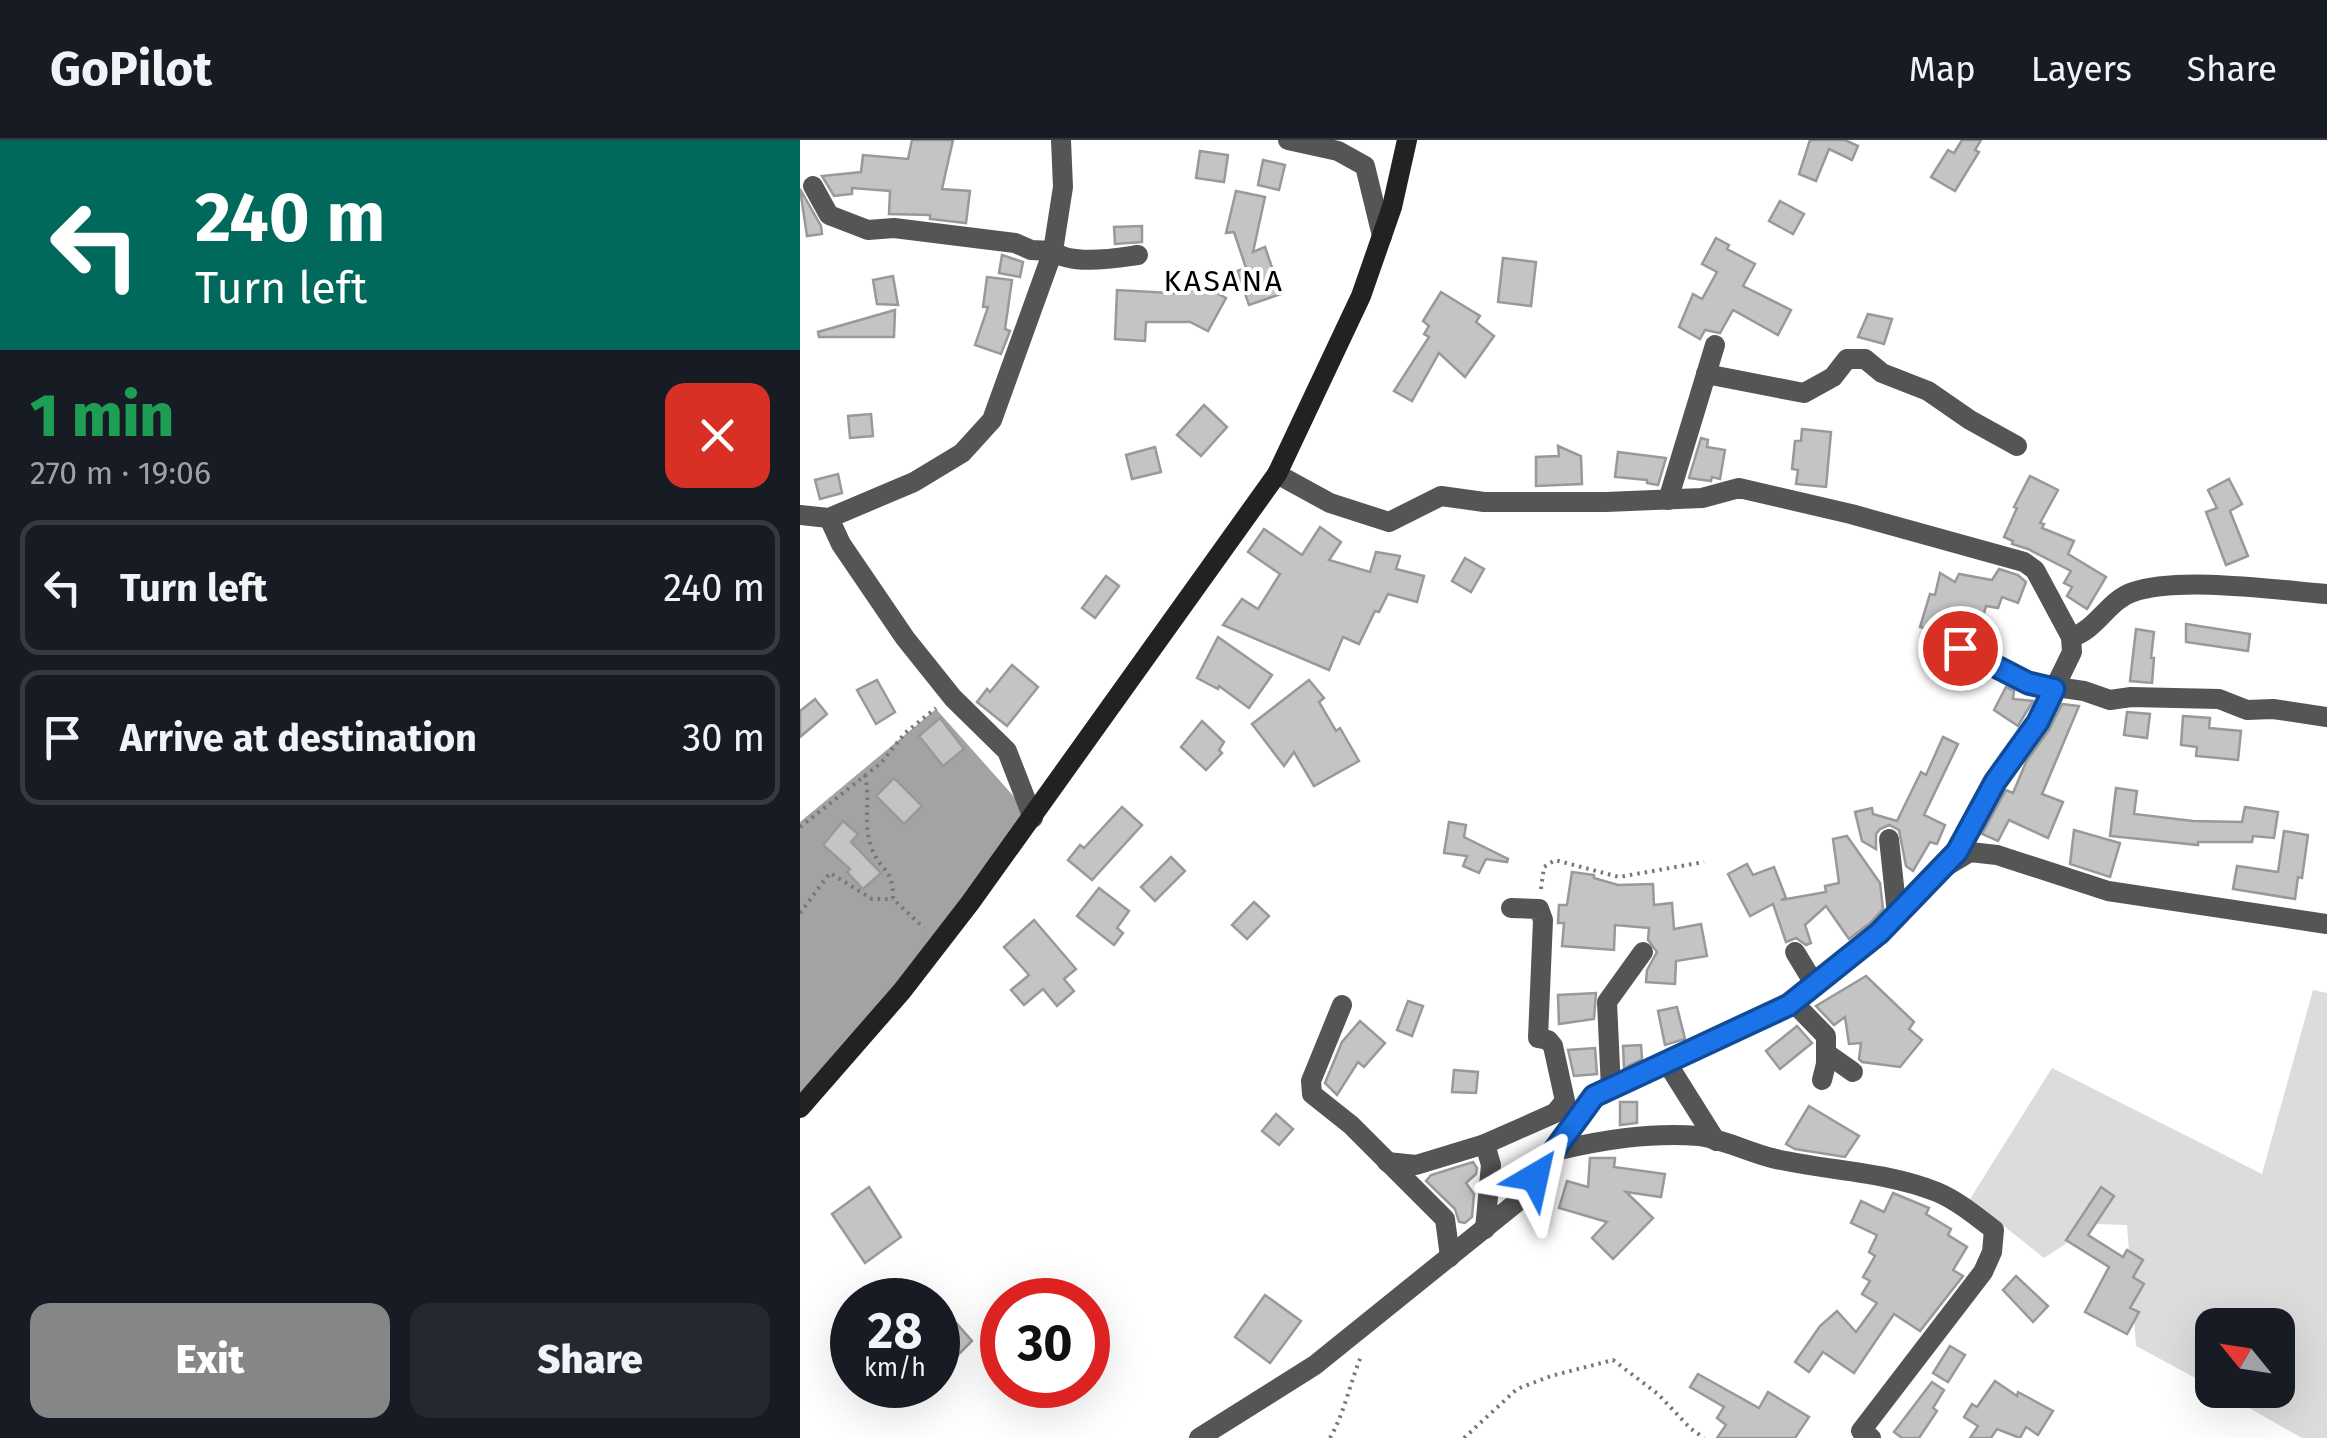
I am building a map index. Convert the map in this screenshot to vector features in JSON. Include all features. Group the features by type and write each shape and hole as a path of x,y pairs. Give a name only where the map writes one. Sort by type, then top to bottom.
{"main road":[{"path":"800,1108 902,991 1033,818 1276,474 1361,296 1392,207 1407,140"}],"street":[{"path":"800,514 829,518 914,482 962,453 992,420 1053,251 1063,188 1062,140"},
{"path":"1288,140 1338,151 1365,166 1382,236"},
{"path":"813,186 829,215 868,230 894,228 1014,243 1072,258 1138,256"},
{"path":"1668,500 1715,344"},
{"path":"1706,374 1804,393 1834,377 1847,359 1865,359 1882,373 1928,391 2017,446"},
{"path":"1199,1438 1315,1365 1516,1204 1602,1094 1793,1002 1879,933 1957,852 1995,782 2038,722 2072,652 2071,636 2034,570 2024,562 1740,488 1702,498 1668,500 1484,502 1441,496 1389,522 1381,522 1330,503 1276,474"},
{"path":"829,518 841,544 904,638 953,698 1007,750 1033,818"},
{"path":"2071,636 2082,634 2131,592 2183,584 2327,594"},
{"path":"1960,648 2028,683 2084,691 2110,700 2219,699 2247,710 2273,709 2327,717"},
{"path":"1889,839 1898,914"},
{"path":"1937,872 1970,852 1997,855 2108,892 2327,924"},
{"path":"1388,1162 1416,1165 1485,1144 1554,1113 1564,1102 1553,1046 1538,1038 1543,920 1539,909 1512,908"},
{"path":"1602,1094 1607,1002 1637,951"},
{"path":"1795,952 1815,985"},
{"path":"1793,1002 1826,1036 1822,1080"},
{"path":"1342,1004 1310,1081 1312,1094 1351,1126 1446,1218 1450,1256"},
{"path":"1826,1052 1853,1072"},
{"path":"1666,1063 1716,1140"},
{"path":"1563,1096 1602,1094"},
{"path":"1554,1151 1594,1142 1662,1135 1704,1137 1770,1158 1898,1181 1936,1192 1963,1206 1994,1230 1992,1252 1983,1272 1860,1432 1871,1438"},
{"path":"1485,1144 1491,1165 1485,1228"}],"path":[{"path":"800,826 882,763 905,733 953,698"},
{"path":"865,775 869,793 864,824 873,852 893,877 893,900"},
{"path":"1539,909 1544,866 1555,860 1619,877 1704,862"},
{"path":"800,913 830,873 872,900 893,900 940,941"},
{"path":"1330,1438 1340,1422 1349,1383 1368,1342"},
{"path":"1464,1438 1517,1389 1613,1360 1658,1394 1704,1438"}],"shaded area":[{"path":"936,709 1033,818 800,1102 800,822"},
{"path":"2313,990 2327,993 2327,1438 2302,1438 2249,1408 2295,1408 2295,1308 2195,1308 2195,1378 2136,1346 2127,1225 2096,1224 2044,1258 1970,1199 2052,1068 2262,1174"}],"building":[{"path":"912,140 953,140 942,189 970,191 966,223 930,219 930,215 889,214 890,191 852,188 852,194 834,196 822,176 861,172 863,155 908,159"},
{"path":"1810,140 1845,140 1858,146 1852,160 1829,149 1816,181 1799,174"},
{"path":"1962,140 1981,140 1975,150 1979,152 1955,191 1931,177 1948,150 1954,153"},
{"path":"1200,151 1228,155 1224,182 1196,178"},
{"path":"1263,160 1285,165 1279,190 1258,185"},
{"path":"800,189 821,226 822,234 807,236"},
{"path":"1236,191 1265,197 1253,252 1265,247 1281,294 1249,305 1237,271 1246,268 1234,232 1226,233"},
{"path":"1780,201 1804,214 1793,234 1769,221"},
{"path":"1142,226 1142,242 1115,244 1114,227"},
{"path":"1716,238 1729,245 1727,249 1755,264 1743,286 1791,310 1778,335 1733,310 1720,333 1705,330 1700,339 1679,327 1693,294 1702,299 1717,272 1702,264"},
{"path":"1002,255 1023,262 1020,277 999,273"},
{"path":"1503,258 1536,262 1531,306 1498,302"},
{"path":"893,276 898,305 877,304 873,280"},
{"path":"987,277 1012,280 1005,329 1010,331 1001,354 975,345 988,307 983,307"},
{"path":"1192,287 1203,293 1206,287 1226,298 1208,331 1190,322 1146,322 1145,341 1115,339 1117,290 1188,294"},
{"path":"1441,292 1480,316 1476,322 1494,336 1465,377 1439,353 1412,401 1394,391 1429,337 1424,334 1429,326 1423,321"},
{"path":"895,310 894,337 819,337 818,332"},
{"path":"1868,314 1892,319 1884,344 1858,337"},
{"path":"1204,405 1227,427 1201,456 1177,435"},
{"path":"871,414 873,436 850,438 848,416"},
{"path":"1802,429 1831,432 1826,487 1796,484 1798,470 1792,469 1795,441 1801,441"},
{"path":"1701,438 1708,440 1707,447 1725,450 1720,479 1689,478"},
{"path":"1558,446 1581,456 1582,484 1536,486 1536,457 1559,456"},
{"path":"1155,447 1161,472 1132,479 1126,455"},
{"path":"1618,452 1666,458 1658,485 1615,477"},
{"path":"838,474 842,493 820,499 815,480"},
{"path":"2030,476 2058,490 2040,523 2044,524 2042,528 2074,541 2068,554 2106,577 2087,609 2067,596 2072,587 2064,583 2071,571 2004,537"},
{"path":"2229,479 2242,504 2230,511 2248,556 2226,565 2206,512 2217,508 2208,490"},
{"path":"1320,527 1341,542 1329,560 1370,572 1376,552 1400,556 1396,569 1424,576 1417,602 1388,594 1359,644 1343,637 1329,670 1223,625 1242,599 1258,609 1280,574 1248,552 1264,529 1302,555"},
{"path":"1465,558 1484,569 1471,592 1452,581"},
{"path":"1999,569 2026,582 2018,603 2002,597 1998,608 1986,606 1979,632 1966,629 1964,635 1952,637 1920,627 1940,573 1955,582 1959,574 1992,580"},
{"path":"1106,576 1119,586 1095,618 1082,608"},
{"path":"2186,624 2250,634 2248,651 2186,642"},
{"path":"2136,629 2154,632 2152,683 2130,681"},
{"path":"1218,637 1272,675 1249,708 1219,686 1218,689 1197,678"},
{"path":"1012,665 1038,687 1007,726 977,702"},
{"path":"877,680 895,712 876,724 857,690"},
{"path":"1309,680 1324,698 1319,702 1336,731 1340,728 1359,761 1314,786 1294,752 1284,766 1252,724"},
{"path":"2006,687 2014,691 2013,699 2033,701 2018,726 1994,710"},
{"path":"815,699 827,714 800,737 800,711"},
{"path":"2062,704 2079,706 2042,794 2063,802 2048,838 2009,820 1998,841 1982,834 2006,790 2013,793 2026,762"},
{"path":"2127,712 2150,714 2147,738 2124,735"},
{"path":"2183,716 2210,718 2209,728 2241,731 2238,760 2196,756 2197,747 2181,745"},
{"path":"940,718 964,749 943,766 919,736"},
{"path":"1202,721 1224,742 1219,750 1222,753 1206,770 1181,747"},
{"path":"1943,737 1958,744 1924,815 1945,825 1937,844 1930,842 1913,871 1906,866 1899,830 1889,825 1880,829 1876,849 1862,841 1855,812 1872,808 1873,814 1897,821 1921,772 1926,775"},
{"path":"894,778 922,806 904,824 876,796"},
{"path":"2116,788 2137,791 2134,814 2242,822 2245,807 2278,812 2274,838 2253,836 2252,842 2198,845 2110,836"},
{"path":"1122,807 1142,825 1092,880 1068,860"},
{"path":"843,821 858,834 851,842 881,873 863,889 847,872 850,869 823,845"},
{"path":"1449,822 1466,825 1464,837 1508,859 1507,862 1486,859 1479,873 1463,866 1467,856 1444,853"},
{"path":"2074,830 2120,843 2110,877 2070,864"},
{"path":"2284,831 2308,835 2295,899 2233,889 2237,866 2278,872"},
{"path":"1847,836 1880,883 1883,909 1870,923 1849,939 1826,906 1805,925 1811,943 1806,945 1796,938 1786,942 1773,904 1750,916 1728,874 1747,864 1753,875 1774,867 1786,898 1781,900 1826,892 1825,886 1839,883 1833,839"},
{"path":"1171,857 1185,871 1155,901 1141,887"},
{"path":"1572,872 1594,875 1618,885 1653,884 1654,905 1672,903 1674,929 1701,924 1707,956 1676,961 1675,984 1646,982 1647,970 1657,952 1648,940 1649,928 1615,925 1614,950 1562,946 1564,923 1558,923 1559,905 1567,905"},
{"path":"1099,888 1129,911 1117,928 1123,933 1114,945 1077,916"},
{"path":"1254,902 1269,916 1247,939 1232,925"},
{"path":"1034,920 1076,969 1064,979 1074,991 1057,1006 1043,989 1024,1005 1011,990 1029,975 1004,947"},
{"path":"1866,976 1914,1022 1909,1029 1922,1040 1900,1067 1862,1062 1861,1043 1849,1044 1845,1017 1834,1025 1816,1006"},
{"path":"1596,993 1594,1019 1559,1024 1558,995"},
{"path":"1408,1001 1423,1006 1412,1036 1397,1030"},
{"path":"1677,1007 1685,1039 1665,1045 1658,1011"},
{"path":"1360,1021 1385,1043 1364,1067 1358,1062 1337,1095 1325,1083 1342,1042"},
{"path":"1797,1026 1812,1043 1780,1069 1766,1051"},
{"path":"1641,1045 1642,1059 1624,1068 1623,1046"},
{"path":"1595,1048 1597,1074 1574,1076 1568,1050"},
{"path":"1454,1070 1478,1072 1476,1093 1452,1092"},
{"path":"1620,1102 1637,1102 1637,1123 1620,1125"},
{"path":"1809,1106 1859,1136 1845,1157 1786,1144"},
{"path":"1276,1114 1293,1129 1279,1145 1262,1131"},
{"path":"1590,1158 1615,1158 1614,1167 1665,1174 1661,1197 1626,1192 1653,1218 1613,1259 1592,1238 1607,1222 1559,1208 1567,1181 1588,1187"},
{"path":"1473,1162 1476,1174 1466,1183 1474,1194 1472,1217 1465,1223 1459,1222 1455,1209 1426,1181 1431,1175"},
{"path":"869,1187 901,1237 865,1263 832,1214"},
{"path":"2101,1187 2114,1196 2088,1235 2123,1257 2127,1250 2143,1260 2133,1277 2144,1284 2130,1308 2139,1312 2127,1334 2085,1312 2109,1267 2066,1240"},
{"path":"1893,1193 1929,1208 1926,1214 1951,1229 1948,1235 1967,1247 1953,1270 1963,1276 1920,1331 1894,1314 1854,1373 1823,1352 1809,1372 1795,1362 1820,1326 1837,1311 1856,1332 1877,1303 1862,1294 1870,1281 1863,1277 1875,1256 1869,1252 1877,1235 1851,1223 1861,1201 1884,1212"},
{"path":"2016,1276 2048,1306 2033,1322 2003,1290"},
{"path":"1265,1295 1301,1321 1270,1363 1235,1337"},
{"path":"960,1327 972,1341 960,1353"},
{"path":"1950,1346 1965,1355 1948,1382 1933,1373"},
{"path":"1698,1374 1759,1408 1768,1392 1809,1417 1795,1438 1717,1438 1726,1425 1717,1418 1724,1407 1690,1387"},
{"path":"1995,1381 2017,1396 2018,1392 2053,1411 2038,1435 2026,1427 2020,1438 1997,1429 1991,1438 1970,1438 1978,1426 1964,1417 1972,1404 1977,1407"},
{"path":"1932,1382 1944,1390 1933,1408 1937,1411 1919,1438 1902,1438 1894,1432"}],"district":[{"name":"KASANA","path":"1224,281"}],"route":[{"path":"1535,1177 1594,1096 1789,1005 1879,933 1957,852 1995,782 2038,722 2054,689 2028,683 1960,648"}]}
